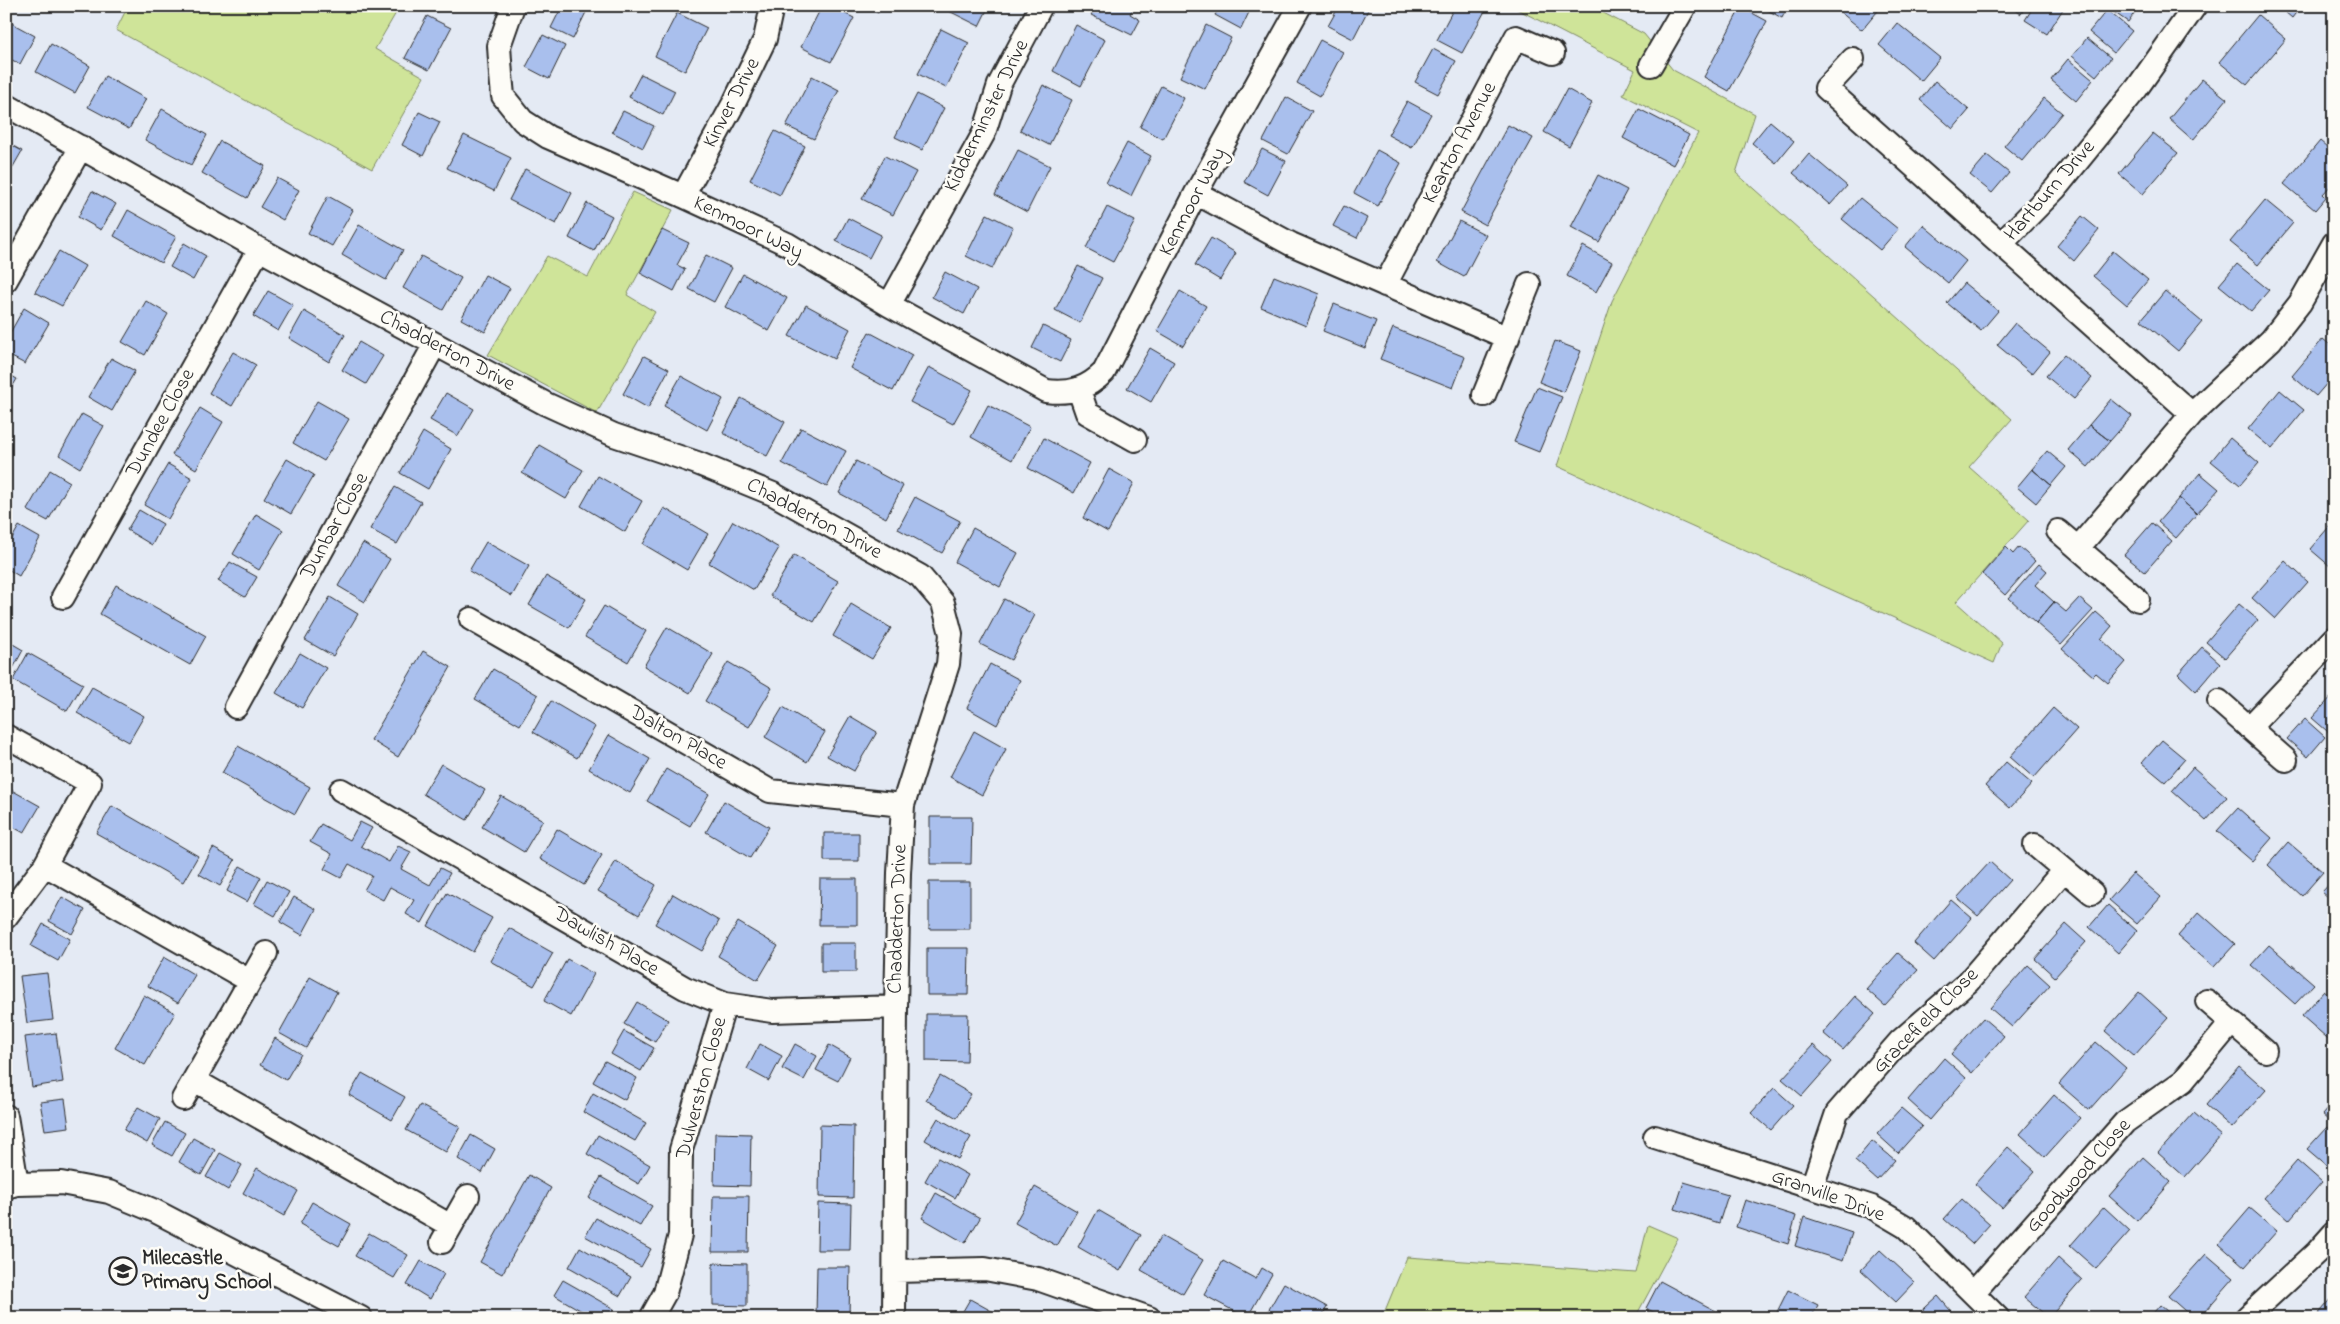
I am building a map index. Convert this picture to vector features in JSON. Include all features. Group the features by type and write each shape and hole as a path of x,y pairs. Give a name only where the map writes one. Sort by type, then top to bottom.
{"street":[{"name":"Kenmoor Way","path":"512,6 499,46 501,75 504,96 523,121 548,137 684,196 787,244 889,305 1046,391 1063,394 1079,390 1094,382 1104,372 1196,193 1300,6"},
{"name":"Kinver Drive","path":"684,196 735,101 765,39 772,6"},
{"name":"Kidderminster Drive","path":"889,305 984,133 999,85 1041,6"},
{"path":"1651,65 1685,6"},
{"name":"Hartburn Drive","path":"2192,414 2001,244 2062,181 2137,88 2195,6"},
{"name":"Kearton Avenue","path":"1386,285 1516,37 1553,53"},
{"path":"1853,59 1826,88 2001,244"},
{"name":"Chadderton Drive","path":"6,105 259,249 546,404 614,435 697,463 773,494 920,576 943,603 951,634 948,664 903,805 899,873 896,1007 894,1318"},
{"path":"6,280 81,147"},
{"path":"1196,193 1292,244 1508,338"},
{"path":"2078,548 2192,414 2271,340 2300,303 2334,243"},
{"name":"Dundee Close","path":"63,597 259,249"},
{"path":"1484,395 1530,284"},
{"name":"Dunbar Close","path":"236,708 435,344"},
{"path":"1079,390 1087,414 1135,440"},
{"path":"2058,531 2138,600"},
{"name":"Dalton Place","path":"470,619 770,791 903,805"},
{"path":"2249,728 2334,638"},
{"path":"2219,701 2286,760"},
{"path":"6,736 90,783 45,865 6,917"},
{"name":"Dawlish Place","path":"340,790 685,988 725,1004 772,1011 896,1007"},
{"path":"2035,845 2092,893"},
{"path":"45,865 250,981"},
{"name":"Gracefield Close","path":"1812,1187 1838,1113 1900,1041 1968,982 2064,870"},
{"path":"266,953 189,1090 447,1234 468,1196"},
{"path":"2207,1001 2265,1051"},
{"name":"Dulverston Close","path":"651,1318 665,1294 680,1235 681,1150 725,1004"},
{"name":"Goodwood Close","path":"1974,1293 2125,1122 2184,1081 2232,1022"},
{"path":"6,1116 12,1186 61,1183 109,1192 155,1211 361,1318"},
{"name":"Granville Drive","path":"1655,1137 1872,1207 1906,1227 1998,1318"},
{"path":"2246,1318 2317,1252 2334,1233"},
{"path":"895,1271 985,1269 1038,1279 1149,1318"}],"green space":[{"path":"128,6 400,6 375,49 424,77 372,169 116,30"},
{"path":"1511,6 1590,6 1644,34 1673,70 1755,114 1736,173 2012,419 1969,467 2029,520 1956,602 2002,643 1994,663 1557,466 1612,301 1698,133 1623,95 1635,70"},
{"path":"633,192 673,210 627,295 655,312 597,413 488,355 547,256 588,277"},
{"path":"1648,1225 1678,1238 1635,1318 1382,1318 1407,1257 1636,1273"}],"building":[{"path":"562,6 589,6 573,39 551,28"},
{"path":"822,6 830,6 854,18 831,62 801,47"},
{"path":"866,6 881,6 878,13"},
{"path":"952,6 989,6 979,26 949,11"},
{"path":"1096,6 1134,6 1130,14 1140,20 1132,35 1091,15"},
{"path":"1220,6 1252,6 1241,29 1215,15"},
{"path":"1339,6 1370,6 1353,39 1328,26"},
{"path":"1455,6 1476,6 1485,11 1462,53 1437,40"},
{"path":"1760,6 1788,6 1782,18"},
{"path":"1842,6 1882,6 1862,30 1839,11"},
{"path":"2010,6 2026,6 2021,14"},
{"path":"2034,6 2065,6 2047,34 2025,20"},
{"path":"2105,6 2139,6 2128,22"},
{"path":"2278,6 2301,6 2292,18"},
{"path":"1741,7 1767,21 1729,91 1704,77"},
{"path":"2107,10 2132,31 2114,53 2089,32"},
{"path":"677,13 707,28 685,71 655,56"},
{"path":"2258,15 2286,39 2247,85 2219,62"},
{"path":"427,16 451,28 429,70 405,58"},
{"path":"6,20 35,36 20,64 6,57"},
{"path":"1897,23 1940,58 1921,81 1879,45"},
{"path":"1076,25 1105,40 1081,86 1053,71"},
{"path":"1206,25 1231,38 1205,89 1180,77"},
{"path":"941,29 969,43 946,88 918,74"},
{"path":"543,35 565,46 549,79 526,67"},
{"path":"2087,38 2111,58 2096,76 2072,56"},
{"path":"1320,40 1343,52 1320,96 1297,83"},
{"path":"51,44 90,66 75,93 36,72"},
{"path":"1433,49 1456,61 1438,94 1415,82"},
{"path":"2068,59 2093,80 2076,101 2051,80"},
{"path":"641,74 675,91 663,115 629,97"},
{"path":"105,76 146,99 129,129 88,107"},
{"path":"812,76 839,90 814,139 786,126"},
{"path":"2202,79 2227,99 2193,140 2169,119"},
{"path":"1935,81 1969,110 1953,129 1920,100"},
{"path":"1043,85 1072,100 1049,145 1020,130"},
{"path":"1161,86 1184,98 1163,139 1140,127"},
{"path":"1567,89 1592,103 1569,146 1544,132"},
{"path":"917,94 944,108 922,150 895,137"},
{"path":"1286,97 1312,111 1288,154 1263,141"},
{"path":"2044,98 2062,113 2022,161 2004,146"},
{"path":"1407,101 1431,114 1412,148 1388,135"},
{"path":"162,109 207,135 191,165 145,140"},
{"path":"1639,109 1689,135 1673,165 1623,138"},
{"path":"623,111 654,126 643,148 612,132"},
{"path":"419,112 440,122 423,156 402,145"},
{"path":"1770,121 1794,141 1776,163 1752,143"},
{"path":"1508,125 1533,138 1485,225 1461,212"},
{"path":"775,131 805,146 780,195 750,180"},
{"path":"2153,133 2178,153 2143,194 2119,174"},
{"path":"464,135 511,158 494,191 447,168"},
{"path":"220,141 265,166 247,198 202,173"},
{"path":"2320,141 2334,153 2334,182 2323,194 2326,197 2315,210 2284,184"},
{"path":"6,142 22,151 10,172 6,170"},
{"path":"1127,143 1151,156 1131,196 1106,183"},
{"path":"1262,149 1286,161 1268,195 1244,182"},
{"path":"1018,150 1050,166 1027,212 995,195"},
{"path":"1377,150 1401,163 1378,206 1354,193"},
{"path":"1809,154 1847,186 1830,205 1793,173"},
{"path":"1987,155 2009,173 1992,193 1970,175"},
{"path":"885,156 916,172 893,215 862,199"},
{"path":"525,169 572,193 556,224 509,200"},
{"path":"1598,175 1627,190 1599,242 1571,227"},
{"path":"277,178 299,190 283,220 260,207"},
{"path":"92,191 116,204 101,230 78,217"},
{"path":"328,196 353,210 332,246 308,233"},
{"path":"1860,198 1898,229 1880,250 1842,219"},
{"path":"2265,200 2293,223 2258,265 2230,242"},
{"path":"587,203 612,216 594,251 569,238"},
{"path":"1344,206 1367,218 1357,238 1333,226"},
{"path":"1107,207 1135,221 1113,262 1086,248"},
{"path":"128,210 176,237 161,263 114,236"},
{"path":"987,214 1013,227 992,269 966,256"},
{"path":"2082,216 2099,230 2074,261 2057,246"},
{"path":"848,218 881,235 869,258 836,241"},
{"path":"1459,221 1486,235 1464,277 1437,262"},
{"path":"359,225 403,250 386,280 342,255"},
{"path":"1923,225 1966,261 1948,283 1905,247"},
{"path":"662,230 689,243 677,265 685,269 674,291 640,273"},
{"path":"1211,238 1236,253 1220,280 1195,265"},
{"path":"184,243 206,256 193,280 170,267"},
{"path":"1583,246 1612,262 1596,292 1567,276"},
{"path":"59,251 85,266 62,306 35,292"},
{"path":"2113,251 2148,280 2127,305 2093,276"},
{"path":"706,255 732,268 714,302 689,289"},
{"path":"421,256 461,278 443,310 403,288"},
{"path":"2237,264 2269,290 2251,311 2219,285"},
{"path":"1078,266 1102,278 1080,323 1055,310"},
{"path":"945,272 977,289 964,314 932,297"},
{"path":"743,274 787,298 769,331 725,307"},
{"path":"485,275 510,288 485,332 461,319"},
{"path":"1274,276 1319,294 1306,326 1261,307"},
{"path":"1964,283 1998,311 1981,331 1947,303"},
{"path":"268,291 293,305 278,331 253,316"},
{"path":"1180,291 1206,306 1183,346 1157,331"},
{"path":"2165,291 2202,322 2178,351 2141,320"},
{"path":"146,301 168,314 145,355 122,342"},
{"path":"1334,304 1376,321 1365,348 1323,331"},
{"path":"806,305 850,329 834,359 789,336"},
{"path":"24,308 49,323 25,364 6,354 6,340"},
{"path":"304,311 345,335 329,362 289,338"},
{"path":"2015,323 2050,352 2032,374 1997,345"},
{"path":"1043,326 1071,340 1060,362 1032,348"},
{"path":"1393,328 1465,357 1453,388 1380,359"},
{"path":"869,332 912,355 893,391 850,368"},
{"path":"2323,339 2334,348 2334,375 2316,396 2292,376"},
{"path":"1555,341 1581,351 1564,392 1539,382"},
{"path":"359,342 383,356 366,384 342,370"},
{"path":"1150,348 1174,362 1151,402 1127,388"},
{"path":"233,352 256,365 232,406 209,393"},
{"path":"2064,355 2092,378 2074,399 2046,376"},
{"path":"644,356 669,369 648,408 623,394"},
{"path":"111,358 135,371 112,411 88,397"},
{"path":"929,367 972,390 953,424 910,402"},
{"path":"6,373 17,379 6,397"},
{"path":"681,376 723,399 707,430 664,406"},
{"path":"1537,387 1562,397 1539,452 1514,442"},
{"path":"2280,390 2304,410 2272,449 2248,429"},
{"path":"446,393 474,409 458,436 430,420"},
{"path":"741,398 785,422 767,456 723,433"},
{"path":"2111,399 2132,416 2110,441 2089,425"},
{"path":"317,401 349,419 324,461 293,443"},
{"path":"988,405 1030,427 1012,460 971,437"},
{"path":"200,408 223,422 196,469 172,455"},
{"path":"82,414 104,426 80,468 59,455"},
{"path":"2089,425 2110,441 2088,467 2068,450"},
{"path":"801,428 846,451 827,487 782,463"},
{"path":"423,432 451,449 428,489 400,473"},
{"path":"1044,438 1090,463 1074,493 1028,468"},
{"path":"2230,438 2259,463 2240,485 2211,461"},
{"path":"539,445 583,470 566,499 522,473"},
{"path":"2047,451 2066,467 2051,485 2032,469"},
{"path":"287,459 314,475 291,514 264,498"},
{"path":"856,461 903,486 886,518 839,493"},
{"path":"168,464 192,478 168,519 144,505"},
{"path":"1109,469 1134,483 1108,532 1083,518"},
{"path":"2032,469 2051,485 2036,503 2017,487"},
{"path":"50,470 70,482 48,521 27,510"},
{"path":"2200,473 2219,489 2197,514 2179,498"},
{"path":"598,476 642,501 625,532 581,506"},
{"path":"395,487 421,502 397,544 370,529"},
{"path":"915,497 960,521 942,553 898,529"},
{"path":"2179,498 2197,514 2176,538 2158,522"},
{"path":"664,508 708,534 687,570 643,544"},
{"path":"139,510 163,524 152,545 127,530"},
{"path":"256,514 283,530 259,570 233,554"},
{"path":"733,521 779,548 754,590 709,563"},
{"path":"2334,521 2334,565 2331,567 2310,549"},
{"path":"2152,523 2172,541 2145,572 2124,555"},
{"path":"19,526 40,538 19,576 6,568 6,549"},
{"path":"973,528 1018,553 1000,587 955,562"},
{"path":"486,542 529,566 512,596 469,571"},
{"path":"363,543 390,559 365,602 338,586"},
{"path":"2006,547 2013,554 2019,547 2035,561 2005,595 1982,574"},
{"path":"794,555 838,581 814,622 770,596"},
{"path":"2285,561 2308,582 2275,619 2252,598"},
{"path":"230,562 257,577 245,597 218,581"},
{"path":"2039,564 2047,571 2035,585 2054,602 2036,623 2009,598"},
{"path":"546,576 586,599 569,628 529,605"},
{"path":"116,585 206,636 190,665 100,614"},
{"path":"330,597 358,614 333,656 305,640"},
{"path":"2079,598 2093,610 2061,645 2036,623 2054,602 2066,612"},
{"path":"1004,599 1035,615 1011,660 980,644"},
{"path":"851,604 891,628 872,659 833,636"},
{"path":"2239,604 2258,620 2225,658 2206,642"},
{"path":"604,606 646,631 628,662 585,637"},
{"path":"2096,612 2112,626 2101,639 2126,662 2108,683 2096,673 2093,676 2062,649"},
{"path":"667,627 713,654 690,693 644,666"},
{"path":"6,640 23,650 10,674 6,672"},
{"path":"2202,647 2220,663 2196,691 2178,674"},
{"path":"423,651 451,667 398,757 371,740"},
{"path":"28,653 83,684 67,711 13,680"},
{"path":"300,653 326,668 302,708 276,693"},
{"path":"728,662 772,688 749,727 705,701"},
{"path":"990,664 1020,680 997,725 967,708"},
{"path":"493,669 538,695 520,725 475,699"},
{"path":"92,687 144,716 129,742 77,713"},
{"path":"2334,694 2334,737 2312,718"},
{"path":"551,701 595,727 577,758 533,732"},
{"path":"783,707 825,732 807,762 765,737"},
{"path":"2053,708 2077,729 2034,778 2010,757"},
{"path":"850,716 877,732 854,771 827,756"},
{"path":"2305,719 2325,737 2308,757 2287,739"},
{"path":"974,731 1006,749 982,795 950,777"},
{"path":"609,735 650,759 630,793 589,769"},
{"path":"2162,740 2185,759 2165,782 2142,763"},
{"path":"238,746 310,787 295,814 222,773"},
{"path":"2006,762 2032,784 2010,808 1985,786"},
{"path":"441,764 485,790 467,820 423,794"},
{"path":"2193,767 2227,797 2206,821 2172,791"},
{"path":"666,769 709,794 690,826 647,801"},
{"path":"6,787 40,806 24,833 6,823"},
{"path":"501,796 543,820 524,852 482,827"},
{"path":"724,801 769,827 750,858 706,832"},
{"path":"112,806 198,856 183,882 96,833"},
{"path":"2238,808 2272,838 2252,861 2217,831"},
{"path":"930,817 972,817 971,864 930,864"},
{"path":"360,822 372,828 361,846 389,862 398,846 411,852 401,869 430,885 440,868 450,873 422,923 406,914 414,900 390,887 383,900 364,890 372,876 349,864 341,878 324,869 332,854 310,842 321,824 350,840"},
{"path":"557,829 602,855 584,885 540,859"},
{"path":"824,833 859,833 859,861 824,861"},
{"path":"2288,842 2323,872 2302,896 2268,865"},
{"path":"213,848 235,860 220,886 199,874"},
{"path":"616,861 656,885 639,915 598,891"},
{"path":"1990,862 2010,880 1978,916 1957,898"},
{"path":"240,866 261,877 247,902 227,891"},
{"path":"2133,873 2161,897 2137,924 2109,900"},
{"path":"820,879 857,879 857,925 819,925"},
{"path":"2334,879 2334,902 2322,892"},
{"path":"267,880 289,892 275,916 254,904"},
{"path":"929,882 970,882 970,929 929,929"},
{"path":"447,893 492,918 473,952 428,926"},
{"path":"673,894 719,921 702,951 655,924"},
{"path":"62,897 85,910 72,934 49,921"},
{"path":"294,897 316,909 302,935 280,922"},
{"path":"1951,900 1972,918 1934,961 1914,943"},
{"path":"2108,905 2137,931 2118,953 2089,927"},
{"path":"2199,912 2235,944 2214,967 2178,936"},
{"path":"738,922 778,946 758,980 718,956"},
{"path":"43,924 70,939 58,961 31,946"},
{"path":"2066,924 2086,942 2055,977 2035,959"},
{"path":"509,928 553,953 534,986 490,961"},
{"path":"821,943 856,943 856,972 821,972"},
{"path":"2269,945 2314,984 2295,1004 2251,965"},
{"path":"927,948 969,948 968,995 927,995"},
{"path":"1898,953 1918,970 1885,1006 1866,989"},
{"path":"164,957 195,975 178,1003 148,986"},
{"path":"567,959 594,974 571,1016 544,1001"},
{"path":"2028,965 2050,985 2012,1027 1990,1008"},
{"path":"47,973 53,1020 27,1023 20,976"},
{"path":"310,977 337,992 306,1048 279,1033"},
{"path":"2324,991 2334,999 2334,1044 2302,1016"},
{"path":"2139,992 2168,1018 2134,1056 2105,1031"},
{"path":"144,995 175,1013 145,1065 115,1048"},
{"path":"1855,996 1875,1014 1843,1050 1823,1033"},
{"path":"637,1002 668,1020 655,1042 624,1024"},
{"path":"926,1014 968,1014 967,1062 926,1061"},
{"path":"1983,1018 2004,1036 1972,1073 1951,1054"},
{"path":"624,1031 654,1048 641,1071 611,1054"},
{"path":"56,1033 63,1082 32,1087 25,1037"},
{"path":"275,1038 301,1054 286,1080 260,1065"},
{"path":"2096,1042 2126,1068 2089,1110 2059,1084"},
{"path":"760,1044 782,1056 769,1081 747,1069"},
{"path":"795,1044 817,1056 804,1080 782,1069"},
{"path":"829,1045 850,1057 838,1081 816,1070"},
{"path":"1813,1045 1832,1062 1802,1096 1782,1079"},
{"path":"1944,1058 1966,1078 1930,1120 1908,1100"},
{"path":"605,1061 637,1078 625,1100 593,1082"},
{"path":"2239,1066 2266,1090 2232,1128 2206,1105"},
{"path":"362,1073 405,1097 392,1120 349,1095"},
{"path":"940,1076 971,1094 957,1118 926,1100"},
{"path":"1774,1088 1793,1105 1771,1130 1751,1113"},
{"path":"593,1093 646,1123 635,1141 583,1112"},
{"path":"2054,1095 2080,1118 2045,1157 2020,1134"},
{"path":"65,1099 69,1127 45,1130 40,1102"},
{"path":"2334,1101 2334,1125 2322,1115"},
{"path":"420,1105 460,1127 446,1152 406,1130"},
{"path":"138,1107 160,1119 147,1143 124,1130"},
{"path":"1901,1108 1922,1126 1898,1153 1877,1134"},
{"path":"2194,1113 2221,1136 2185,1177 2158,1153"},
{"path":"938,1118 971,1137 958,1159 925,1140"},
{"path":"165,1122 185,1133 172,1156 152,1145"},
{"path":"820,1125 854,1126 853,1198 819,1197"},
{"path":"2327,1127 2334,1133 2334,1172 2307,1149"},
{"path":"715,1133 751,1134 750,1186 714,1185"},
{"path":"471,1135 495,1149 482,1173 458,1159"},
{"path":"598,1135 650,1165 639,1184 587,1154"},
{"path":"193,1138 215,1150 201,1175 179,1162"},
{"path":"1872,1141 1895,1160 1877,1180 1855,1161"},
{"path":"2008,1147 2035,1171 2002,1208 1975,1184"},
{"path":"220,1153 242,1165 228,1190 206,1177"},
{"path":"2143,1157 2171,1182 2137,1221 2109,1196"},
{"path":"938,1158 968,1175 955,1198 925,1181"},
{"path":"2297,1160 2322,1182 2289,1220 2264,1198"},
{"path":"257,1168 298,1191 284,1216 243,1193"},
{"path":"529,1175 551,1188 502,1274 480,1262"},
{"path":"601,1177 652,1206 640,1226 589,1198"},
{"path":"1684,1182 1728,1195 1719,1223 1675,1209"},
{"path":"1035,1187 1077,1211 1057,1246 1015,1223"},
{"path":"936,1193 980,1218 965,1243 922,1218"},
{"path":"713,1196 749,1196 748,1252 712,1252"},
{"path":"1962,1199 1990,1224 1972,1244 1944,1219"},
{"path":"1745,1200 1796,1216 1788,1244 1736,1227"},
{"path":"312,1202 351,1224 339,1246 300,1224"},
{"path":"818,1203 851,1204 850,1250 817,1250"},
{"path":"2104,1207 2130,1231 2096,1269 2070,1246"},
{"path":"2250,1208 2277,1231 2245,1267 2219,1244"},
{"path":"1098,1210 1141,1235 1120,1271 1078,1247"},
{"path":"1804,1217 1852,1233 1843,1261 1795,1246"},
{"path":"596,1218 651,1249 641,1267 585,1236"},
{"path":"369,1233 408,1255 394,1278 355,1256"},
{"path":"1161,1236 1203,1260 1183,1294 1141,1270"},
{"path":"580,1247 631,1277 620,1296 569,1267"},
{"path":"1880,1250 1915,1282 1896,1302 1861,1270"},
{"path":"2206,1254 2234,1278 2199,1318 2193,1318 2168,1296"},
{"path":"2058,1258 2082,1280 2049,1318 2024,1297"},
{"path":"421,1261 444,1274 430,1299 407,1285"},
{"path":"1223,1261 1256,1279 1262,1268 1272,1274 1247,1318 1204,1295"},
{"path":"713,1263 747,1264 747,1306 713,1305"},
{"path":"817,1267 850,1267 849,1317 816,1316"},
{"path":"563,1280 614,1309 609,1318 594,1318 554,1295"},
{"path":"1660,1281 1729,1318 1664,1318 1646,1308"},
{"path":"1284,1283 1327,1307 1321,1318 1264,1318"},
{"path":"1788,1290 1818,1305 1811,1318 1774,1318"},
{"path":"1938,1296 1957,1318 1914,1318"},
{"path":"2334,1296 2334,1318 2315,1318"},
{"path":"970,1299 1004,1318 959,1318"},
{"path":"2160,1305 2175,1318 2149,1318"}],"place":[{"name":"Milecastle Primary School","path":"123,1271"}]}
